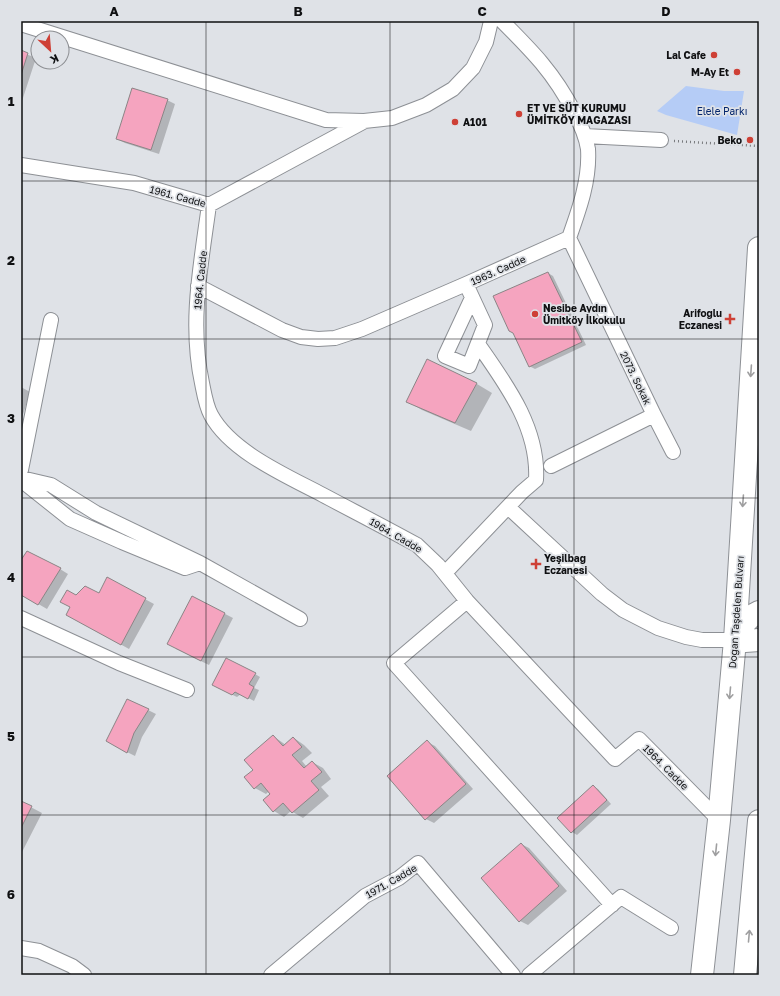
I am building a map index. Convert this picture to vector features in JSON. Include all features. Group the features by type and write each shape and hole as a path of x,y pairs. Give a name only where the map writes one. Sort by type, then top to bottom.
{"main road":[{"name":"Doğan Taşdelen Bulvarı","path":"702,975 719,820 735,640 759,248"},
{"path":"759,612 744,623 735,640 759,640"},
{"path":"745,975 759,821"}],"street":[{"path":"21,24 326,120 364,121 392,118 426,105 453,89 473,68 486,42 492,21"},
{"path":"502,21 535,53 554,78 572,107 585,136 588,149 587,171 582,198 568,238"},
{"name":"1961. Cadde","path":"21,165 134,183 209,205 364,121"},
{"path":"585,136 661,140"},
{"name":"1964. Cadde","path":"209,205 198,286 196,329 200,374 204,395 210,414 221,429 235,443 264,464 417,545 435,561 467,602 615,759 639,739 719,820"},
{"name":"1963. Cadde","path":"198,286 282,330 301,337 318,339 335,338 356,331 466,284 568,238"},
{"name":"2073. Sokak","path":"551,466 654,416 568,238"},
{"path":"466,284 485,325 469,366 445,356 472,298"},
{"path":"21,470 51,320"},
{"path":"445,573 536,480 536,463 532,444 522,413 478,344"},
{"path":"654,416 672,452"},
{"path":"21,479 70,519 184,568 200,563 300,619"},
{"path":"508,507 602,594 623,610 658,628 686,637 702,640 735,640"},
{"path":"467,602 394,662 612,905"},
{"path":"21,618 119,663 187,690"},
{"name":"1971. Cadde","path":"271,975 365,896 399,878 418,863 512,975"},
{"path":"529,975 621,897 671,928"},
{"path":"21,948 39,951 72,966 84,975"}],"path":[{"path":"661,140 759,146"}],"green space":[{"name":"Elele Parkı","path":"686,86 724,91 744,91 737,135 666,115 657,111"}],"building":[{"path":"21,50 28,53 21,75"},
{"path":"132,88 168,99 151,150 116,139"},
{"name":"Nesibe Aydın Ümitköy İlkokulu","path":"548,272 582,342 529,367 513,333 509,331 493,296"},
{"path":"427,359 477,383 455,423 406,402"},
{"path":"27,551 61,568 38,605 21,595 21,560"},
{"path":"107,577 146,598 121,645 66,615 70,607 60,602 67,590 76,595 85,586 99,593"},
{"path":"192,596 225,613 201,661 167,644"},
{"path":"226,658 256,673 249,684 254,687 248,699 235,692 232,695 212,685"},
{"path":"127,699 149,709 134,733 127,753 106,741"},
{"path":"273,735 283,746 293,737 302,747 292,755 304,768 312,761 322,772 311,781 319,790 292,813 283,803 273,812 263,800 270,794 261,783 254,789 244,777 253,770 244,760"},
{"path":"427,740 466,784 425,820 387,776"},
{"path":"593,785 607,800 571,833 557,818"},
{"path":"21,801 32,806 21,828"},
{"path":"521,843 559,886 519,922 481,878"}],"place":[{"name":"Lal Cafe","path":"714,55"},
{"name":"M-Ay Et","path":"737,72"},
{"name":"ET VE SÜT KURUMU ÜMİTKÖY MAĞAZASI","path":"519,114"},
{"name":"A101","path":"455,122"},
{"name":"Beko","path":"750,140"},
{"name":"Nesibe Aydın Ümitköy İlkokulu","path":"535,314"},
{"name":"Arifoğlu Eczanesi","path":"730,319"},
{"name":"Yeşilbağ Eczanesi","path":"536,564"}]}
